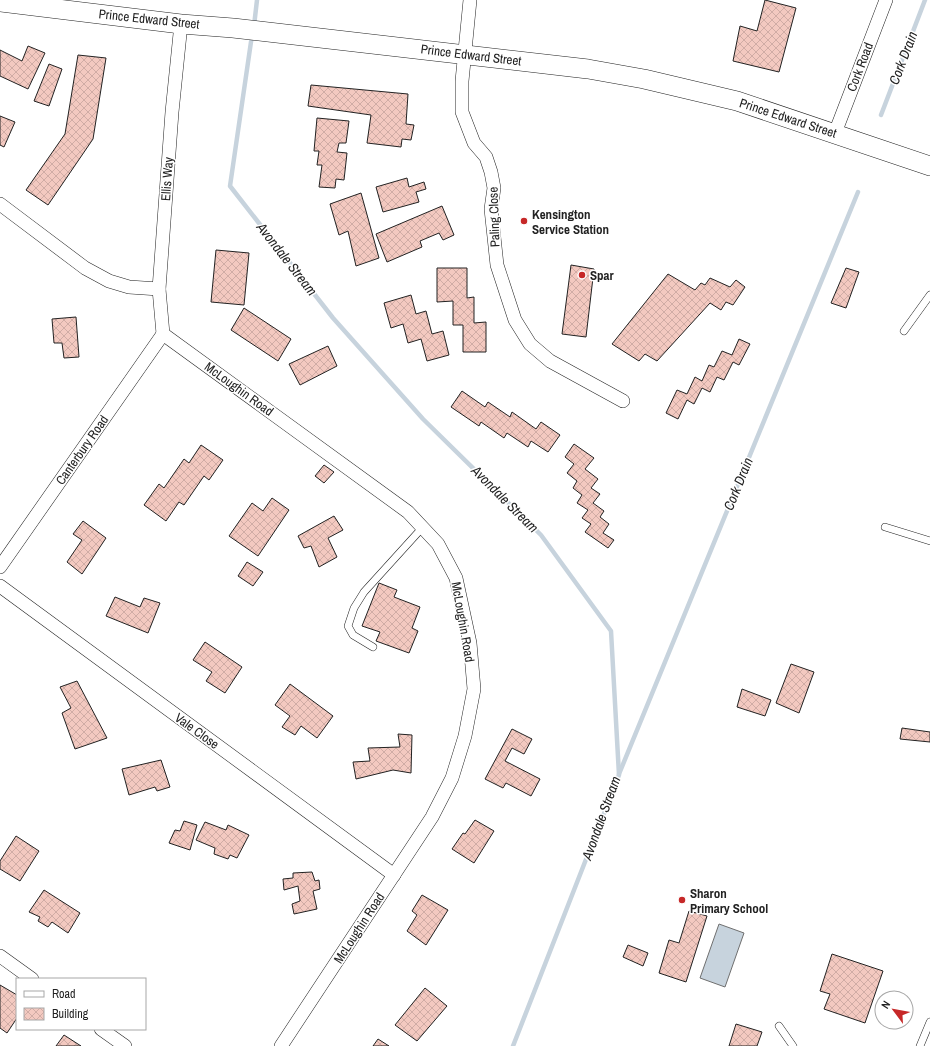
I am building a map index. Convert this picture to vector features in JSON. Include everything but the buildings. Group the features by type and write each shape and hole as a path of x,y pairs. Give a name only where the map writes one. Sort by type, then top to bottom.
{"main road":[{"name":"Prince Edward Street","path":"0,2 48,4 181,24 232,28 588,68 737,100 930,166"}],"street":[{"name":"Paling Close","path":"470,0 462,81 462,112 474,143 486,157 491,172 494,188 491,209 497,265 515,320 530,344 550,362 623,401"},
{"name":"Cork Road","path":"834,133 886,0"},
{"name":"Ellis Way","path":"163,334 160,288 172,112 181,24"},
{"path":"0,204 85,268 109,281 129,287 160,288"},
{"name":"McLoughin Road","path":"163,334 408,512 423,527 438,544 456,578 470,643 474,689 465,736 452,778 432,817 281,1046"},
{"name":"Canterbury Road","path":"0,567 163,334"},
{"name":"Vale Close","path":"0,586 394,875"},
{"path":"0,956 31,978"},
{"path":"102,1030 125,1046"}],"lane":[{"path":"904,331 930,295"},
{"path":"373,647 353,635 348,626 354,608 364,592 423,527"},
{"path":"885,528 930,541"},
{"path":"920,1046 930,1022"},
{"path":"779,1026 793,1046"}],"shaded area":[{"path":"719,924 744,933 725,987 700,978"}],"waterway":[{"name":"Avondale Stream","path":"254,26 257,0"},
{"name":"Cork Drain","path":"881,115 925,0"},
{"name":"Avondale Stream","path":"252,35 230,186 333,318 423,419 541,535 611,631 619,775 513,1046"},
{"name":"Cork Drain","path":"619,774 858,192"}],"place":[{"name":"Kensington Service Station","path":"524,221"},
{"name":"Spar","path":"582,275"},
{"name":"Sharon Primary School","path":"682,900"}]}
